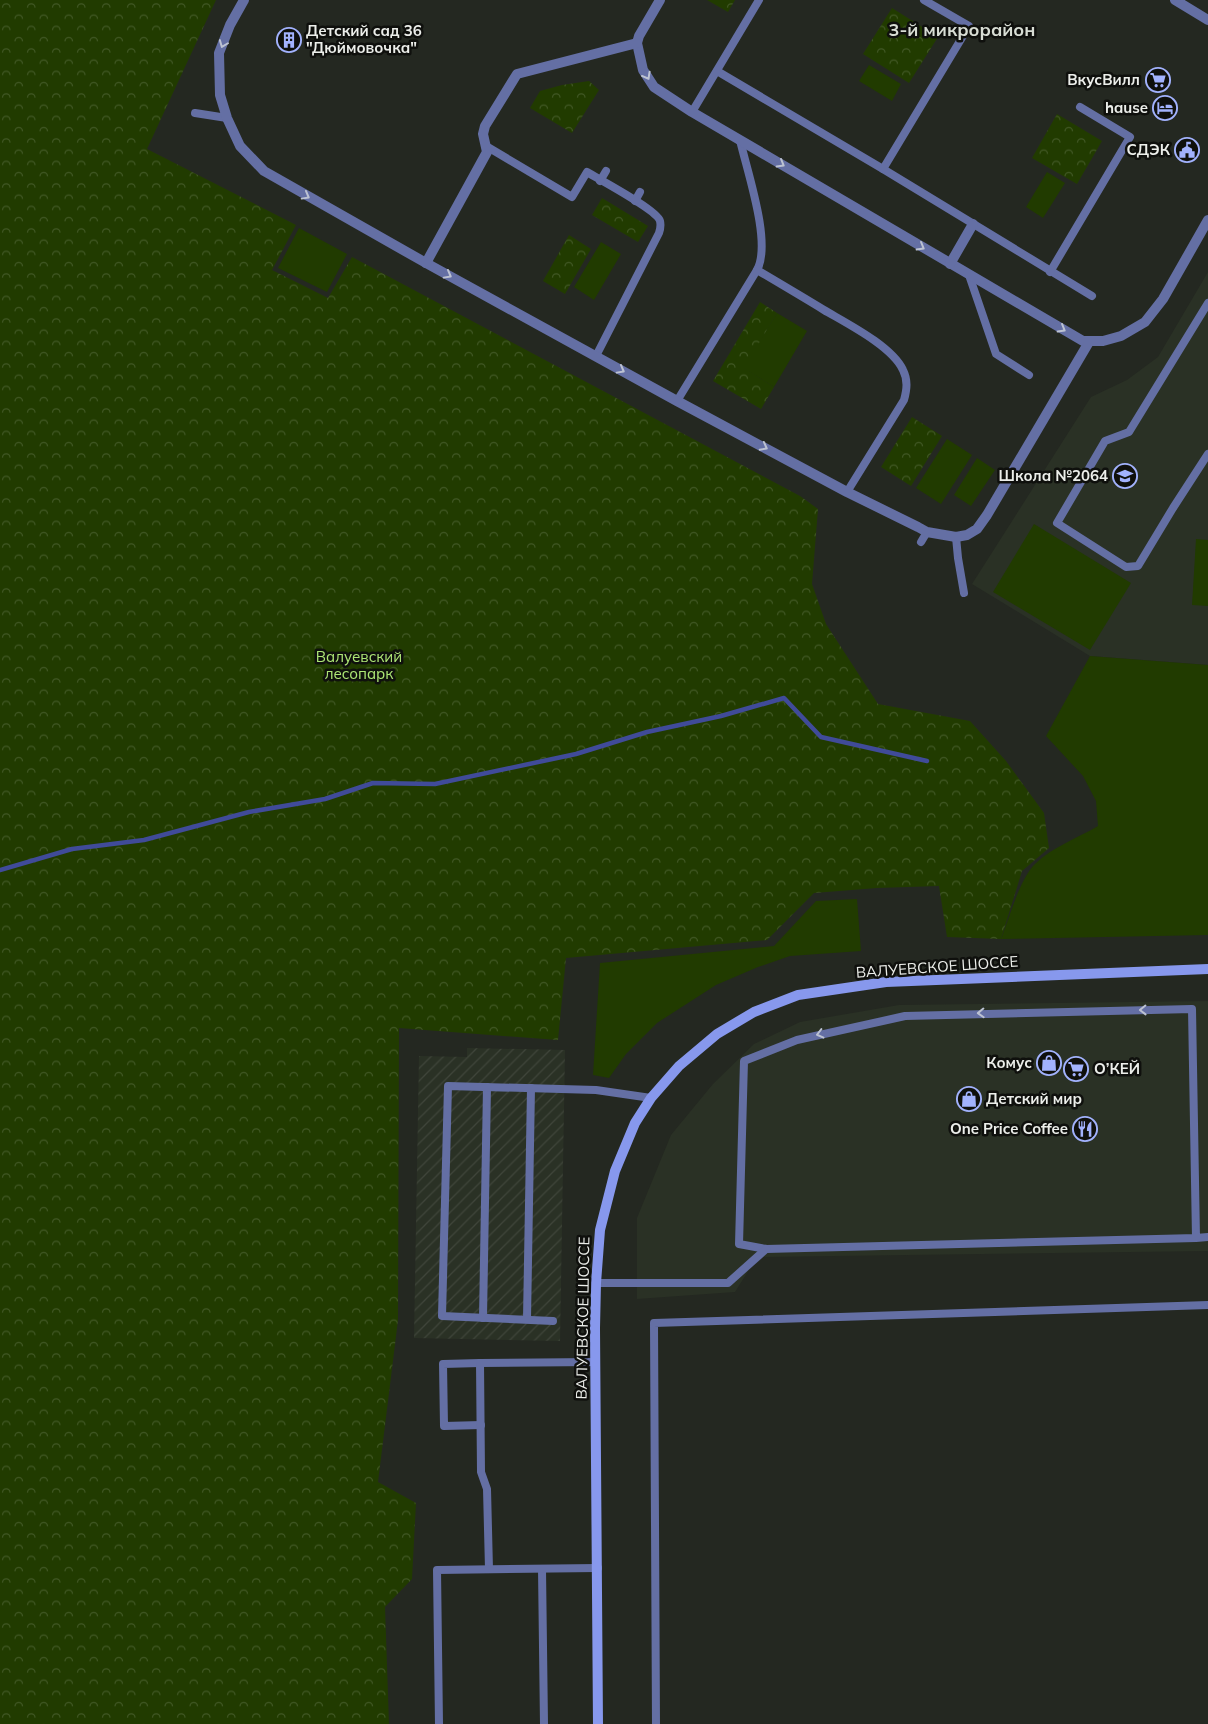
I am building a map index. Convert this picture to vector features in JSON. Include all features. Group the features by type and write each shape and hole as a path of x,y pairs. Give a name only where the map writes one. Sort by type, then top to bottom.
{"main road":[{"name":"ВАЛУЕВСКОЕ ШОССЕ","path":"598,1724 595,1362 596,1283 600,1230 615,1171 635,1123 650,1098 679,1066 717,1034 754,1012 798,995 886,982 1208,969"}],"street":[{"path":"244,0 230,25 219,53 220,95 227,118 240,146 264,171 426,263 677,401 847,492 927,532 956,537 967,535 977,528 1089,342"},
{"path":"660,0 639,36 637,43 643,70 650,82 664,94 1076,337 1089,342 1103,341 1121,336 1145,322 1163,299 1208,220"},
{"path":"1175,0 1208,20"},
{"path":"426,263 487,152 483,134 485,126 517,74 637,43"},
{"path":"950,264 973,224"}],"lane":[{"path":"692,112 759,0"},
{"path":"883,169 969,26 924,0"},
{"path":"717,71 1092,296"},
{"path":"1050,272 1130,137 1080,107"},
{"path":"195,113 227,118"},
{"path":"677,401 760,265 762,233 740,140"},
{"path":"486,146 572,197 587,172 635,201 657,216 660,221 659,233 596,356"},
{"path":"600,181 606,171"},
{"path":"635,201 640,192"},
{"path":"757,270 864,335 893,356 904,371 907,384 904,400 847,492"},
{"path":"969,274 996,354 1029,375"},
{"path":"1208,302 1129,432 1105,441 1057,523 1126,567 1138,566 1208,454"},
{"path":"921,542 927,532"},
{"path":"956,537 964,593"},
{"path":"1196,1238 1192,1009 905,1016 798,1040 744,1061 739,1244 766,1249 1196,1238 1208,1237"},
{"path":"553,1320 442,1316 448,1086 596,1090 650,1098"},
{"path":"483,1318 487,1087"},
{"path":"527,1319 531,1088"},
{"path":"596,1283 728,1283 766,1249"},
{"path":"656,1724 654,1322 1208,1305"},
{"path":"481,1425 444,1426 443,1364 595,1362"},
{"path":"480,1363 482,1472 487,1489 489,1569"},
{"path":"542,1568 544,1724"},
{"path":"439,1724 437,1570 598,1568"}],"shaded area":[{"name":"Школа №2064","path":"1208,272 1208,665 1090,656 972,584 1091,397 1127,380 1158,357"},
{"path":"1208,1001 1208,1251 757,1257 735,1292 637,1299 637,1218 671,1135 713,1084 754,1044 800,1022 899,1005"},
{"path":"467,1048 565,1050 560,1341 414,1338 419,1056 467,1057"}],"green space":[{"name":"Валуевский лесопарк","path":"0,0 216,0 147,149 296,225 272,270 328,298 352,257 800,496 818,509 812,584 826,624 878,704 970,721 1006,761 1044,813 1049,848 1022,871 1001,939 947,937 939,886 814,893 767,940 566,958 558,1040 399,1028 398,1320 378,1482 416,1503 412,1579 385,1607 389,1724 0,1724"},
{"path":"707,0 735,0 728,12"},
{"path":"892,8 938,37 909,83 863,54"},
{"path":"869,65 901,84 892,101 859,81"},
{"path":"589,81 599,90 572,133 530,108 540,91"},
{"path":"1057,114 1102,141 1077,184 1032,158"},
{"path":"1047,172 1065,183 1043,218 1026,207"},
{"path":"602,198 648,226 638,242 592,215"},
{"path":"299,228 347,254 327,292 278,268"},
{"path":"569,235 591,249 565,294 543,281"},
{"path":"601,242 621,254 594,300 574,287"},
{"path":"760,302 777,313 744,368 774,387 761,409 713,381"},
{"path":"777,313 807,331 774,387 743,368"},
{"path":"912,417 942,436 911,486 881,467"},
{"path":"947,439 972,455 941,504 916,488"},
{"path":"977,458 995,470 971,506 954,495"},
{"path":"1034,524 1131,583 1090,650 993,592"},
{"path":"1196,539 1208,540 1208,606 1192,605"},
{"path":"1090,656 1208,665 1208,935 1001,939 1024,879 1035,864 1057,848 1098,826 1096,801 1083,776 1046,736"},
{"path":"857,899 861,951 790,956 716,985 657,1023 626,1054 609,1078 593,1075 600,963 774,946 816,901"}],"waterway":[{"path":"0,870 72,849 144,840 249,812 325,799 373,783 435,784 576,754 647,732 721,716 784,698 821,737 927,761"}],"place":[{"name":"Детский сад 36 \"Дюймовочка\"","path":"289,40"},
{"name":"ВкусВилл","path":"1158,80"},
{"name":"hause","path":"1165,108"},
{"name":"СДЭК","path":"1187,150"},
{"name":"Школа №2064","path":"1125,476"},
{"name":"Комус","path":"1049,1063"},
{"name":"О’КЕЙ","path":"1076,1069"},
{"name":"Детский мир","path":"969,1099"},
{"name":"One Price Coffee","path":"1085,1129"}],"district":[{"name":"3-й микрорайон","path":"962,30"}]}
